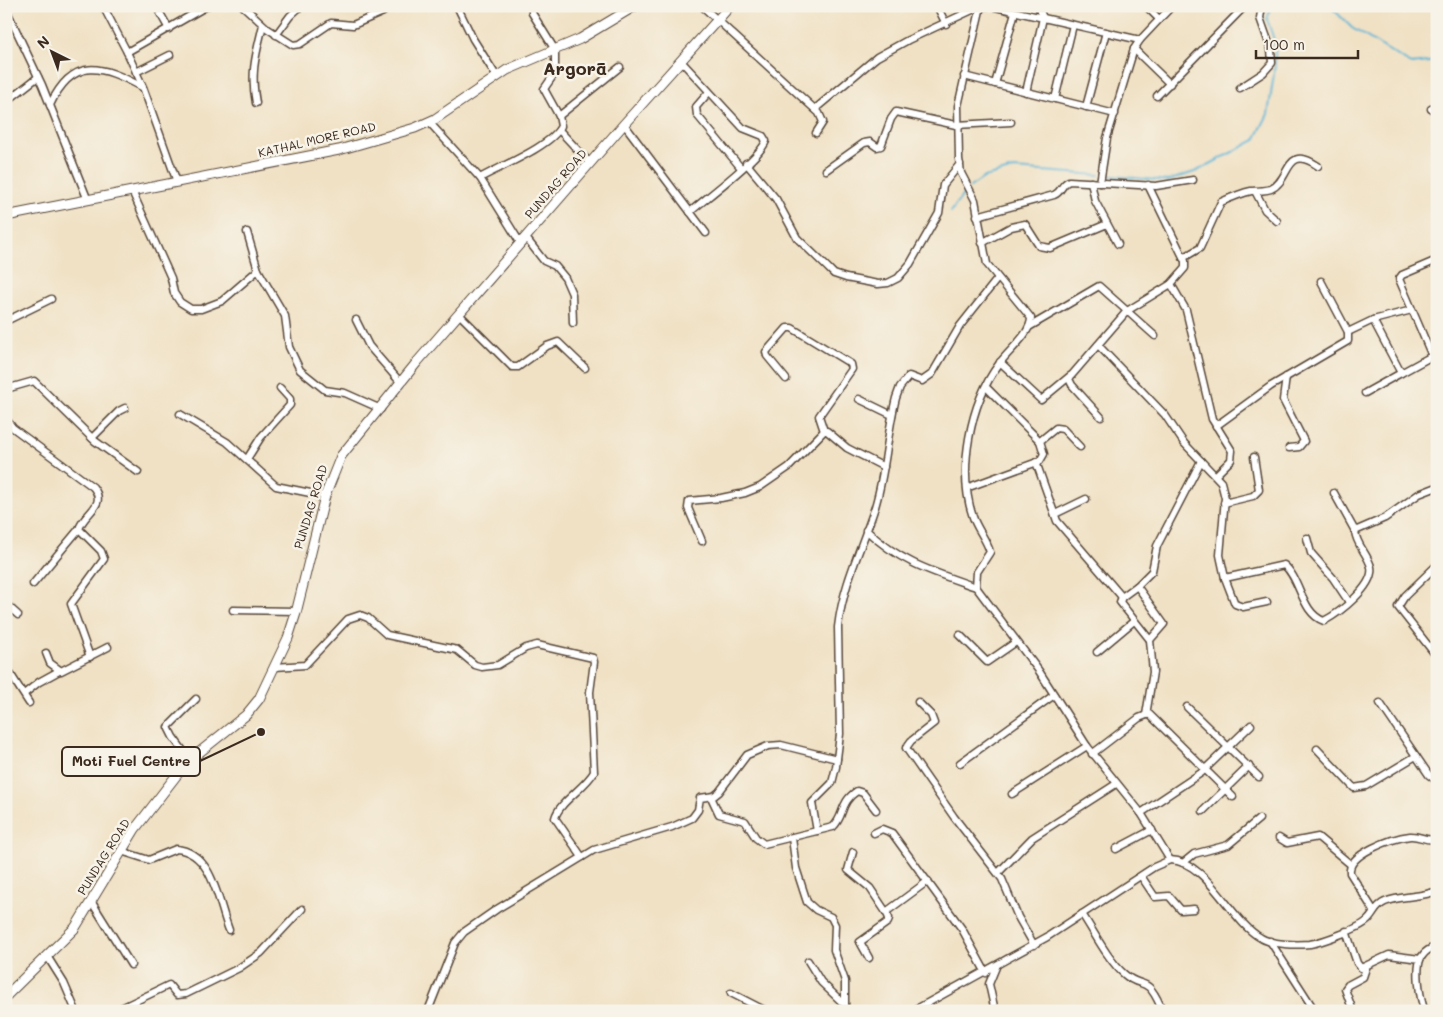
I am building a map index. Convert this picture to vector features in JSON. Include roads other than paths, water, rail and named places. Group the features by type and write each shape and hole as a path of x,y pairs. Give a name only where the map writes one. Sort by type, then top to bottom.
{"street":[{"path":"103,6 143,87 178,182"},
{"path":"156,6 169,29"},
{"path":"127,52 207,6"},
{"path":"276,35 290,16 301,6"},
{"path":"457,6 472,39 497,77"},
{"path":"480,178 524,156 559,130 561,124 544,89 555,73 555,50 532,13 532,6"},
{"name":"KATHAL MORE ROAD","path":"6,216 87,198 132,191 339,150 429,122 526,60 555,50 605,25 635,6"},
{"path":"702,6 815,109 824,122 816,133"},
{"name":"PUNDAG ROAD","path":"6,996 75,928 135,829 190,760 252,708 276,667 297,611 307,563 325,496 341,456 401,383 590,163 730,6"},
{"path":"937,6 946,24"},
{"path":"815,109 877,57 908,40 946,24 981,6 987,6"},
{"path":"981,6 958,106 956,125 961,173 975,200 982,243 988,264 1029,313 1031,318 1029,327"},
{"path":"991,6 1140,40"},
{"path":"1026,92 1043,18 1038,6"},
{"path":"1146,6 1159,19"},
{"path":"1100,180 1106,144 1134,49 1172,6"},
{"path":"1157,96 1245,6"},
{"path":"1240,88 1263,73 1272,63 1271,49 1260,18 1262,6"},
{"path":"244,7 276,35 286,42 296,45 331,23 353,25 383,12"},
{"path":"6,9 38,77 87,198"},
{"path":"995,84 1015,12"},
{"path":"256,103 252,84 252,71 263,25"},
{"path":"1055,99 1073,25"},
{"path":"1086,107 1106,32"},
{"path":"1134,49 1170,84"},
{"path":"136,72 170,55"},
{"path":"681,61 746,130 761,135 766,139 766,143 743,166 690,212"},
{"path":"558,116 620,67"},
{"path":"50,105 60,85 66,79 76,73 96,68 118,74 143,87"},
{"path":"964,76 1115,114"},
{"path":"6,102 38,77"},
{"path":"709,92 696,107 697,115 776,199 794,234 834,274 846,278 878,284 888,283 898,278 910,264 939,213 943,184 960,164"},
{"path":"826,170 864,143 870,142 877,147 881,146 891,119 896,112 956,125 1011,122"},
{"path":"429,122 480,178 524,241 544,261 555,266 565,278 572,294 574,323"},
{"path":"624,124 706,234"},
{"path":"559,130 590,163"},
{"path":"1183,258 1200,248 1219,204 1255,191 1266,190 1278,184 1288,166 1295,160 1304,159 1318,166"},
{"path":"977,216 1054,195 1059,193 1063,185 1069,181 1092,182 1100,180 1148,185 1169,185 1193,180"},
{"path":"1092,182 1095,201 1118,244"},
{"path":"1000,362 1041,400 1071,376 1127,311 1171,284 1184,272 1186,264 1148,185"},
{"path":"132,191 171,278 174,293 189,308 200,309 215,305 258,270"},
{"path":"1255,191 1266,210 1277,221"},
{"path":"982,243 1011,228 1025,224 1039,246 1050,248 1107,224"},
{"path":"247,232 258,270 284,313 287,322 289,347 300,370 325,390 345,393 381,409"},
{"path":"1437,260 1399,278 1437,364"},
{"path":"817,832 812,804 832,783 840,734 839,620 849,574 876,505 892,415 900,387 912,376 922,381 932,374 960,326 998,278"},
{"path":"1216,426 1286,377 1344,344 1349,338 1348,332 1321,281"},
{"path":"1171,284 1186,310 1212,418 1232,451 1233,456 1216,475"},
{"path":"976,588 977,572 990,552 973,517 966,460 969,433 986,387 1000,362 1029,327 1099,286 1155,336"},
{"path":"6,321 51,299"},
{"path":"1348,332 1373,320 1412,310"},
{"path":"460,314 512,367 518,367 547,346 558,342 585,368"},
{"path":"356,320 369,346 401,383"},
{"path":"1373,320 1402,372"},
{"path":"786,379 766,356 766,352 789,328 852,364 852,370 847,378 818,418 824,432"},
{"path":"1098,345 1165,415 1184,443 1216,475 1223,487 1224,503 1220,555 1231,598 1238,607 1267,602"},
{"path":"1365,393 1432,356"},
{"path":"1071,376 1070,382 1101,417"},
{"path":"1286,377 1283,400 1304,441 1299,447 1289,448"},
{"path":"6,388 34,381 92,438 138,472"},
{"path":"968,487 1036,462 1042,459 1044,454 1040,441 986,387"},
{"path":"246,459 261,437 290,405 290,399 280,388"},
{"path":"859,399 892,415"},
{"path":"92,438 119,411 125,408"},
{"path":"180,414 226,442 276,486 325,496"},
{"path":"6,419 13,428 93,487 98,494 98,501 78,529 33,584"},
{"path":"1040,441 1051,430 1059,427 1080,447"},
{"path":"824,432 827,431 847,448 884,467"},
{"path":"702,541 688,508 689,501 745,494 760,487 789,467 824,432"},
{"path":"1224,503 1253,496 1259,490 1254,457"},
{"path":"1092,754 1146,715 1153,672 1150,640 1121,606 1120,602 1122,597 1152,572 1157,546 1201,461"},
{"path":"1036,462 1055,514 1063,530 1122,597"},
{"path":"1354,531 1385,518 1419,494 1437,487"},
{"path":"1225,578 1284,565 1304,600 1322,620 1327,620 1362,590 1371,572 1354,531 1334,493"},
{"path":"1055,514 1086,499"},
{"path":"78,529 101,551 104,558 103,562 70,604 90,657"},
{"path":"866,530 882,545 905,561 976,588 1054,695 1092,754 1141,813 1170,860"},
{"path":"1306,538 1311,553 1333,578 1350,602"},
{"path":"1434,652 1398,607 1405,596 1437,565"},
{"path":"1137,586 1164,624 1150,640"},
{"path":"6,604 18,615"},
{"path":"233,610 297,611"},
{"path":"276,667 305,665 348,619 360,615 368,618 387,635 457,650 476,665 482,667 498,665 526,648 537,645 592,658 594,662 590,692 594,772 590,781 562,807 555,818 582,857"},
{"path":"1097,652 1134,621"},
{"path":"960,635 987,662 1016,642"},
{"path":"24,694 39,682 108,647"},
{"path":"46,653 50,663 59,671"},
{"path":"6,667 29,703"},
{"path":"960,763 1054,695"},
{"path":"190,760 173,738 168,727 196,699"},
{"path":"918,702 931,716 934,723 911,741 906,748 959,825 998,873 1034,945"},
{"path":"1380,703 1429,776 1437,781"},
{"path":"1187,707 1230,746 1259,776"},
{"path":"1146,715 1155,718 1233,797"},
{"path":"1141,813 1205,769 1251,725"},
{"path":"428,1011 454,943 460,935 497,909 601,847 686,822 695,815 700,798 711,797 719,792 747,755 760,749 780,745 837,759"},
{"path":"1012,794 1087,746"},
{"path":"1317,749 1354,788 1366,786 1416,756"},
{"path":"1203,811 1249,766"},
{"path":"998,873 1032,838 1116,784"},
{"path":"711,797 719,814 745,821 761,843 817,832 835,825 844,804 857,791 863,793 876,810"},
{"path":"1183,863 1194,854 1228,845 1259,819"},
{"path":"874,833 882,829 892,832 962,929 986,972"},
{"path":"1116,849 1152,830"},
{"path":"1279,838 1287,844 1318,837 1350,864 1352,879 1374,911"},
{"path":"1350,864 1369,850 1404,838 1415,837 1429,841 1437,839"},
{"path":"792,838 796,868 807,902 816,910 831,917 835,925 834,950 845,982 844,1008"},
{"path":"121,851 146,860 176,849 196,856 204,864 210,877 229,930"},
{"path":"853,852 848,870 870,888 889,918 888,922 860,942 869,958"},
{"path":"913,1011 1034,945 1140,876 1170,860 1183,863 1208,882 1251,931 1270,941 1309,944 1363,924 1384,902 1419,897 1437,891"},
{"path":"1140,876 1155,898 1169,896 1181,910 1194,909"},
{"path":"886,912 928,881"},
{"path":"91,901 131,965"},
{"path":"115,1011 169,985 177,995 186,994 238,968 266,948 302,909"},
{"path":"1082,914 1119,968 1130,978 1151,987 1160,1005"},
{"path":"1346,931 1357,963 1361,968 1366,968 1389,956 1420,959"},
{"path":"1270,941 1315,1011"},
{"path":"1425,1011 1421,998 1420,959 1429,950 1437,946"},
{"path":"47,956 64,983 76,1011"},
{"path":"808,962 821,982 844,1008"},
{"path":"995,1011 989,984 996,966"},
{"path":"1353,1011 1345,989 1348,985 1362,977 1366,968"},
{"path":"731,993 766,1011"}],"waterway":[{"path":"1104,175 1168,181 1197,171 1255,140 1268,114 1275,67 1275,43 1267,19 1272,6"},
{"path":"1330,6 1352,28 1411,64 1437,61"},
{"path":"970,187 985,177 1013,169 1099,175"},
{"path":"951,212 966,190"}],"place":[{"name":"Moti Fuel Centre","path":"261,732"}],"district":[{"name":"Argorā","path":"575,69"}]}
